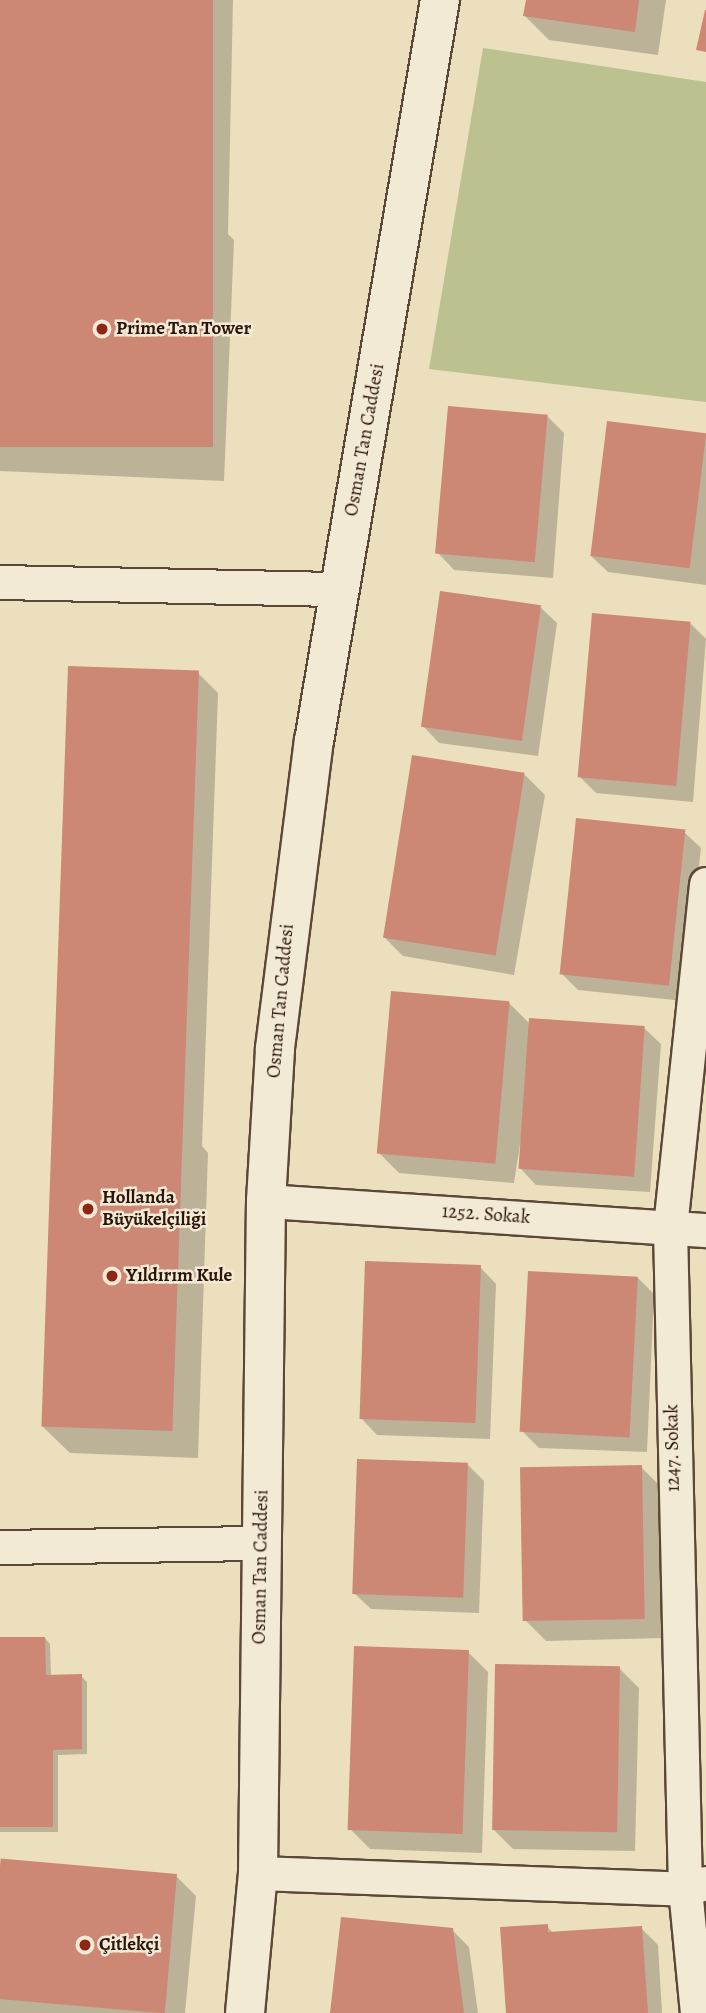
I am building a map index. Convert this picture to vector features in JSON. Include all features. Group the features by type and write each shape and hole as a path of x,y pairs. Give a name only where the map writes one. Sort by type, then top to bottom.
{"street":[{"name":"Osman Tan Caddesi","path":"245,2013 258,1873 266,1201 275,1048 291,893 338,589 440,0"},
{"path":"0,582 338,589"},
{"name":"1247. Sokak","path":"697,2013 695,1886 670,1227 706,884"},
{"name":"1252. Sokak","path":"266,1201 706,1230"},
{"path":"0,1547 261,1543"},
{"path":"258,1873 695,1886"}],"green space":[{"path":"483,48 706,82 706,402 429,369"}],"building":[{"path":"0,0 213,0 213,447 0,447"},
{"path":"526,0 639,0 635,32 523,16"},
{"path":"706,10 706,52 696,50"},
{"path":"448,406 548,415 535,562 435,553"},
{"path":"607,421 706,433 690,568 590,556"},
{"path":"440,591 541,605 522,741 421,727"},
{"path":"592,613 691,622 676,786 578,777"},
{"path":"68,666 199,671 172,1431 41,1427"},
{"path":"412,755 525,773 496,956 383,938"},
{"path":"576,818 685,829 669,986 560,974"},
{"path":"391,991 510,1001 495,1164 377,1153"},
{"path":"529,1018 645,1026 634,1177 518,1169"},
{"path":"365,1261 481,1265 475,1423 359,1419"},
{"path":"528,1271 638,1277 629,1438 520,1432"},
{"path":"357,1459 468,1463 463,1598 352,1594"},
{"path":"642,1465 645,1619 523,1621 520,1467"},
{"path":"0,1637 45,1637 46,1675 82,1674 82,1749 53,1750 53,1827 0,1827"},
{"path":"354,1646 469,1650 463,1834 348,1830"},
{"path":"495,1664 620,1666 617,1832 492,1830"},
{"name":"Çitlekçi","path":"1,1859 177,1874 165,2013 0,1999"},
{"path":"341,1917 453,1928 464,2013 330,2013"},
{"path":"548,1924 548,1932 642,1926 648,2013 506,2013 500,1927"}],"place":[{"name":"Prime Tan Tower","path":"102,329"},
{"name":"Hollanda Büyükelçiliği","path":"88,1209"},
{"name":"Yıldırım Kule","path":"112,1276"},
{"name":"Çitlekçi","path":"85,1945"}]}
